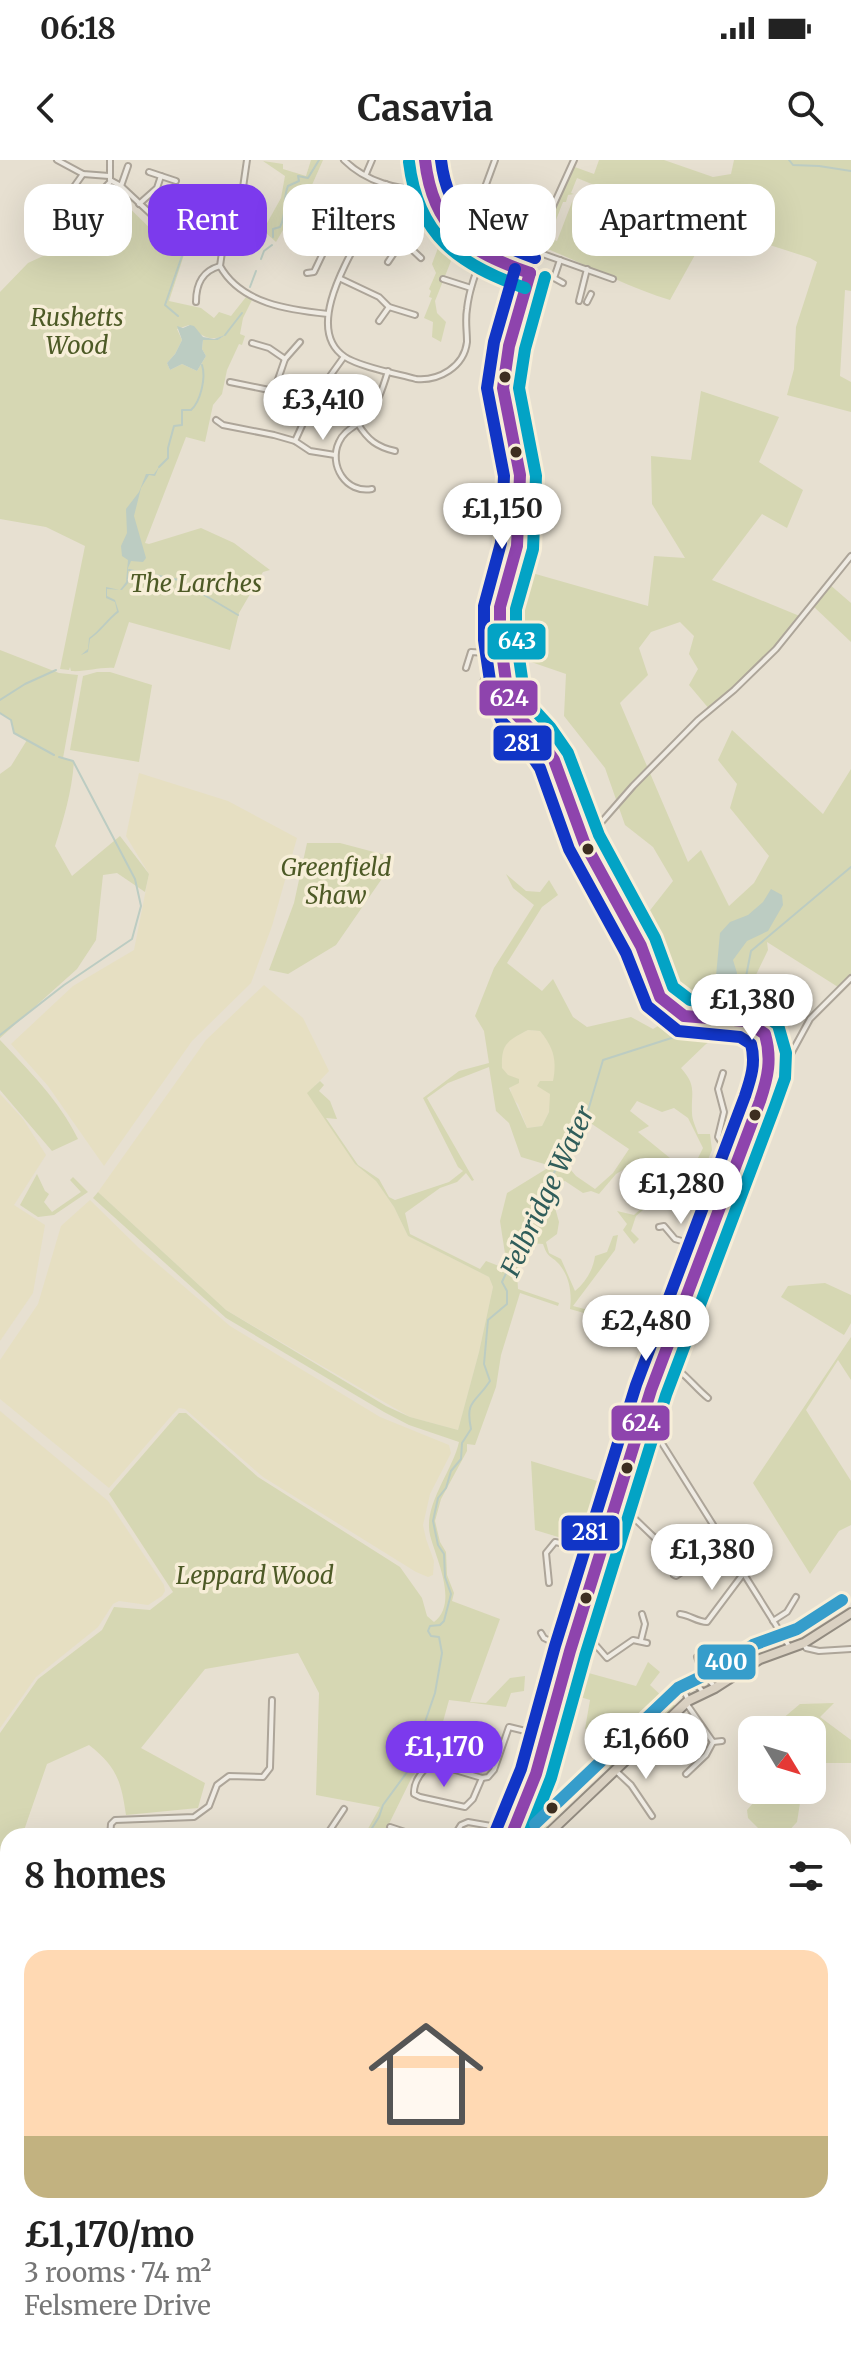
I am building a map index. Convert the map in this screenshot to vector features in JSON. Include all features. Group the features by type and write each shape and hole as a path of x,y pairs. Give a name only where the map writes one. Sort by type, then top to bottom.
{"highway":[{"path":"554,1828 687,1702 760,1659 804,1643 851,1613"}],"street":[{"path":"57,160 83,174 110,178 118,184"},
{"path":"106,184 110,178 110,160"},
{"path":"244,184 247,160"},
{"path":"344,160 386,184"},
{"path":"366,174 372,160"},
{"path":"425,160 428,188 440,215"},
{"path":"486,184 495,160"},
{"path":"556,200 574,160"},
{"path":"122,184 128,166"},
{"path":"149,172 176,181"},
{"path":"76,184 83,174"},
{"path":"139,204 157,188 161,176"},
{"path":"424,188 428,188"},
{"path":"132,197 148,211"},
{"path":"221,256 220,266 231,283 254,297 299,311 328,314"},
{"path":"307,273 314,272 322,256"},
{"path":"350,256 328,314 331,336 344,357 427,380 451,370 462,358 466,345 467,308 482,256"},
{"path":"388,262 392,256"},
{"path":"488,256 530,273"},
{"path":"515,1828 536,1774 643,1413 769,1074 770,1052 765,1034 746,1021 684,1016 660,997 641,946 584,842 554,760 510,703 502,654 500,607 517,546 520,475 503,388 509,346 536,256"},
{"path":"548,256 613,279"},
{"path":"560,260 554,278 563,283"},
{"path":"196,302 198,284 203,275 220,266"},
{"path":"579,301 587,269"},
{"path":"341,279 379,297 389,307 415,315"},
{"path":"443,279 471,288"},
{"path":"582,295 589,298"},
{"path":"379,321 389,307"},
{"path":"274,391 285,359 300,342"},
{"path":"252,343 269,348 285,359"},
{"path":"295,441 311,403 344,357"},
{"path":"372,489 356,488 341,476 335,455 341,437 358,424 378,401 388,371"},
{"path":"230,382 311,403"},
{"path":"216,420 223,425 295,441 310,451 335,455"},
{"path":"358,424 369,440 379,447 395,451"},
{"path":"584,842 690,728 776,649 851,556"},
{"path":"466,668 471,652 502,654"},
{"path":"484,702 481,690 484,679 505,678"},
{"path":"769,1074 786,1063 810,1019 851,978"},
{"path":"723,1073 718,1089 724,1112 718,1137 721,1146 739,1156"},
{"path":"663,1226 675,1239 705,1248"},
{"path":"661,1331 664,1300"},
{"path":"662,1317 677,1323"},
{"path":"662,1361 680,1369 692,1385 708,1398"},
{"path":"643,1413 790,1648"},
{"path":"624,1513 633,1480"},
{"path":"614,1509 635,1519 658,1545 665,1538"},
{"path":"549,1583 546,1553 555,1542 590,1549 588,1555 599,1556"},
{"path":"674,1575 724,1544"},
{"path":"680,1614 707,1622 743,1574"},
{"path":"773,1621 787,1612 796,1597"},
{"path":"641,1640 645,1624 642,1614"},
{"path":"577,1631 587,1635 607,1658 626,1643 641,1640 647,1643"},
{"path":"541,1633 544,1638 570,1651"},
{"path":"804,1643 806,1648 819,1651 851,1649"},
{"path":"697,1657 702,1672 715,1688"},
{"path":"111,1828 115,1820 194,1817 209,1806 217,1785 229,1776 263,1777 270,1768 272,1700"},
{"path":"687,1702 713,1742"},
{"path":"458,1726 455,1739 420,1775 413,1789 414,1794 465,1807 473,1799 482,1778"},
{"path":"437,1756 452,1769 488,1777 494,1770 509,1727 546,1736"},
{"path":"686,1774 713,1742 722,1741"},
{"path":"614,1770 631,1785 652,1816"},
{"path":"331,1828 344,1809"},
{"path":"459,1828 468,1822 502,1828"}],"shaded area":[{"path":"190,325 203,337 214,339 225,335 218,340 203,340 202,349 206,356 197,371 182,364 170,370 167,363 182,340 177,326 183,328"},
{"path":"159,467 155,476 149,475 141,488 134,516 146,558 143,562 131,561 128,583 120,590 126,582 128,560 122,556 121,546 127,533 126,509 139,492 146,474 154,474"},
{"path":"106,587 119,590 107,589 107,596 115,600 119,612 90,639 88,652 81,655 88,649 89,638 117,611 115,602 106,598"},
{"path":"139,773 228,801 297,838 272,926 251,983 192,1041 104,1166 48,1086 11,1044 73,986 134,950 149,874 126,836"},
{"path":"771,889 782,895 783,905 768,931 747,941 733,960 737,973 735,984 727,987 716,976 720,933 730,922 748,915 763,902"},
{"path":"264,985 303,1018 329,1071 308,1093 355,1164 376,1181 394,1207 408,1236 489,1277 493,1287 458,1430 410,1417 226,1310 98,1192 206,1040"},
{"path":"528,1030 540,1031 552,1046 556,1065 549,1112 542,1126 527,1128 518,1104 512,1098 508,1075 501,1068 501,1053 509,1040"},
{"path":"0,1094 23,1119 46,1155 14,1205 45,1225 33,1293 0,1341"},
{"path":"90,1200 139,1248 230,1326 380,1417 449,1445 451,1453 430,1494 423,1525 434,1561 433,1575 428,1577 416,1572 263,1477 185,1409 179,1408 173,1414 109,1488 0,1399 0,1360 38,1304 61,1226"},
{"path":"0,1411 108,1501 165,1591 148,1605 119,1601 113,1604 98,1627 36,1677 0,1728"}],"green space":[{"path":"311,160 323,160 312,184 284,184 285,176 263,161 283,164 283,169 306,176"},
{"path":"599,160 664,160 713,177 731,174 734,160 851,160 851,291 845,290 840,376 851,382 851,412 787,395 794,369 796,327 817,262 775,247 775,184 592,184 577,178 572,184 572,194 563,202 556,220 556,200 572,166 594,174"},
{"path":"283,187 283,230 276,242 267,234 267,223 281,198"},
{"path":"572,202 572,256 694,256 670,300 556,253 556,241"},
{"path":"132,211 148,226 148,256 184,256 169,301 201,308 214,318 219,312 231,316 246,297 252,300 243,318 240,334 245,336 227,370 222,394 213,405 205,442 186,437 145,543 201,528 234,543 270,570 263,572 239,613 230,650 129,622 114,668 60,669 85,546 46,527 0,519 0,292 28,263 43,256 132,256","holes":["189,325 209,338 223,336 218,340 203,340 202,349 206,356 197,371 182,364 170,370 167,363 182,340 177,329"]},
{"path":"440,243 440,256 450,256 451,261 435,301 437,313 446,322 441,342 432,337 433,322 424,318 432,298 429,297 429,289 436,273 432,264"},
{"name":"Leppard Wood","path":"701,391 779,417 759,462 803,490 787,528 762,514 712,580 802,617 776,649 710,710 689,685 698,669 689,654 694,636 680,622 651,632 639,648 648,675 620,703 688,862 701,850 729,906 754,883 769,856 730,808 737,784 718,760 732,730 823,814 851,769 851,974 838,987 767,942 768,950 753,981 746,1021 706,1044 681,1068 691,1085 692,1116 698,1134 710,1134 712,1150 696,1188 703,1207 713,1217 694,1205 691,1208 697,1213 663,1193 636,1216 631,1231 639,1239 634,1244 623,1230 627,1224 617,1211 634,1215 661,1191 631,1165 616,1174 599,1194 591,1191 583,1193 565,1181 549,1186 559,1222 557,1234 546,1242 549,1253 561,1259 575,1291 588,1275 595,1256 607,1252 613,1236 618,1235 615,1250 573,1306 631,1321 629,1326 570,1309 571,1297 563,1269 548,1255 543,1244 529,1243 517,1274 518,1289 559,1303 558,1306 520,1293 501,1355 496,1387 475,1445 467,1444 467,1451 441,1499 435,1521 446,1552 447,1575 454,1593 452,1601 500,1619 470,1702 486,1703 510,1678 525,1676 524,1691 511,1693 506,1707 449,1700 441,1729 446,1725 453,1726 453,1738 445,1744 438,1737 432,1756 412,1777 387,1828 368,1828 380,1807 316,1795 319,1693 298,1653 205,1669 141,1748 205,1783 198,1808 126,1815 122,1793 112,1768 89,1745 47,1764 25,1828 0,1828 0,1733 38,1679 102,1630 114,1607 150,1610 173,1592 109,1494 179,1413 186,1413 258,1477 400,1567 422,1598 427,1616 434,1622 441,1614 445,1604 444,1580 429,1524 435,1500 459,1442 409,1425 384,1412 226,1318 93,1198 98,1192 226,1310 386,1406 410,1417 458,1430 493,1287 489,1277 408,1236 394,1207 376,1181 355,1164 307,1093 320,1081 324,1085 319,1091 330,1101 337,1119 326,1118 358,1165 379,1179 389,1197 395,1200 449,1182 463,1171 458,1167 423,1098 459,1071 489,1063 484,1031 475,1016 494,968 534,905 513,888 506,874 526,891 540,892 549,880 558,895 542,907 507,963 542,991 553,979 573,1017 587,1027 631,1017 653,1029 679,1013 660,997 633,932 673,881 653,847 625,825 605,768 564,716 566,674 502,652 500,607 511,567 648,606 654,556 685,558 652,504 651,456 691,460","holes":["528,1030 540,1031 553,1054 555,1067 553,1081 540,1081 537,1086 550,1094 549,1112 542,1126 527,1128 509,1088 519,1083 519,1079 508,1075 502,1068 504,1048","489,1067 496,1111 509,1123 521,1157 551,1166 507,1193 500,1221 506,1260 499,1266 486,1261 480,1269 410,1234 405,1213 440,1188 457,1182 466,1173 474,1180 427,1098 448,1083","637,1101 662,1112 674,1108 688,1118 703,1148 688,1178 681,1175 673,1189 667,1187 656,1171 661,1158 681,1167 638,1132 649,1126 630,1111","586,1120 629,1149 613,1173 595,1189 576,1176 564,1162 575,1129"]},
{"path":"829,584 851,603 851,642 812,605"},
{"path":"0,650 59,673 78,675 63,758 74,761 73,772 55,846 72,876 120,836 149,874 145,892 117,873 103,875 96,940 77,969 0,1038 0,774 11,766 27,740 14,733 11,720 0,713"},
{"path":"110,672 152,685 139,762 70,750 83,676"},
{"name":"Greenfield Shaw","path":"307,843 340,843 393,857 390,867 336,945 288,974 269,970 294,903"},
{"path":"0,1040 53,1099 78,1139 52,1151 0,1090"},
{"path":"37,1174 49,1194 44,1202 52,1212 81,1192 70,1180 73,1177 88,1192 54,1215 38,1217 20,1205"},
{"path":"825,1283 851,1295 851,1323 844,1335 781,1297 788,1286"},
{"path":"851,1337 851,1380 838,1360 806,1410 851,1481 851,1525 839,1531 810,1574 753,1483"},
{"path":"641,1424 658,1441 639,1442 574,1669 636,1686 648,1662 660,1672 650,1685 680,1708 614,1770 597,1759 612,1738 585,1729 590,1700 567,1693 533,1800 536,1812 549,1828 517,1828 533,1793"},
{"path":"531,1461 617,1487 598,1549 535,1530"},
{"path":"834,1703 821,1716 786,1716 800,1704"},
{"path":"826,1721 851,1740 851,1763 826,1763"},
{"path":"752,1804 800,1804 797,1822 791,1828 758,1828 748,1818 747,1810"}],"waterway":[{"path":"273,237 273,229 280,227 282,222 288,186 299,181 298,176 308,178 319,160"},
{"path":"789,160 793,165 851,171"},
{"path":"261,259 264,251 272,245"},
{"path":"178,316 165,305 182,256"},
{"path":"250,287 256,271"},
{"path":"225,335 242,313"},
{"path":"159,467 168,458 174,426 182,425 182,410 191,410 198,401 203,382 202,365"},
{"path":"129,570 179,580 238,615"},
{"path":"0,700 56,670"},
{"path":"0,713 11,720 14,733 54,755"},
{"path":"0,1035 64,985 132,939 141,906 135,879 73,761 59,757"},
{"name":"Felbridge Water","path":"372,1828 383,1805 410,1768 425,1734 425,1722 435,1693 442,1653 439,1637 431,1636 428,1631 430,1626 440,1625 444,1621 451,1594 445,1577 444,1554 438,1545 433,1521 438,1498 446,1488 451,1471 461,1459 462,1443 471,1429 470,1407 490,1381 484,1364 488,1320 507,1304 507,1291 502,1282 546,1187 587,1114 603,1060 712,1025 741,1002 751,951 851,867"}],"transit line":[{"name":"624","path":"425,160 436,204 457,234 489,256 530,273"},
{"name":"281","path":"441,160 451,198 471,224 499,243 535,258"},
{"name":"643","path":"409,162 422,210 445,244 480,269 525,288"},
{"name":"281","path":"497,1828 521,1769 555,1646 636,1385 745,1096 753,1058 751,1044 740,1037 678,1031 647,1006 626,953 569,849 540,768 525,746 502,722 493,701 484,640 484,606 501,543 504,476 487,388 494,342 515,269"},
{"name":"624","path":"514,1828 536,1774 570,1651 651,1390 760,1101 769,1060 765,1034 746,1021 684,1016 660,997 641,946 584,842 554,760 515,713 508,696 500,638 500,607 517,546 520,475 503,388 509,346 530,273"},
{"name":"643","path":"531,1828 551,1778 585,1656 666,1395 785,1078 786,1053 778,1025 752,1006 690,1000 673,987 655,938 599,835 568,753 529,704 524,692 516,637 516,609 533,549 536,476 519,388 525,349 545,277"},
{"name":"400","path":"535,1824 678,1688 753,1645 797,1629 842,1600"}],"park label":[{"name":"Rushetts Wood","path":"77,331"},
{"name":"The Larches","path":"196,583"}]}
